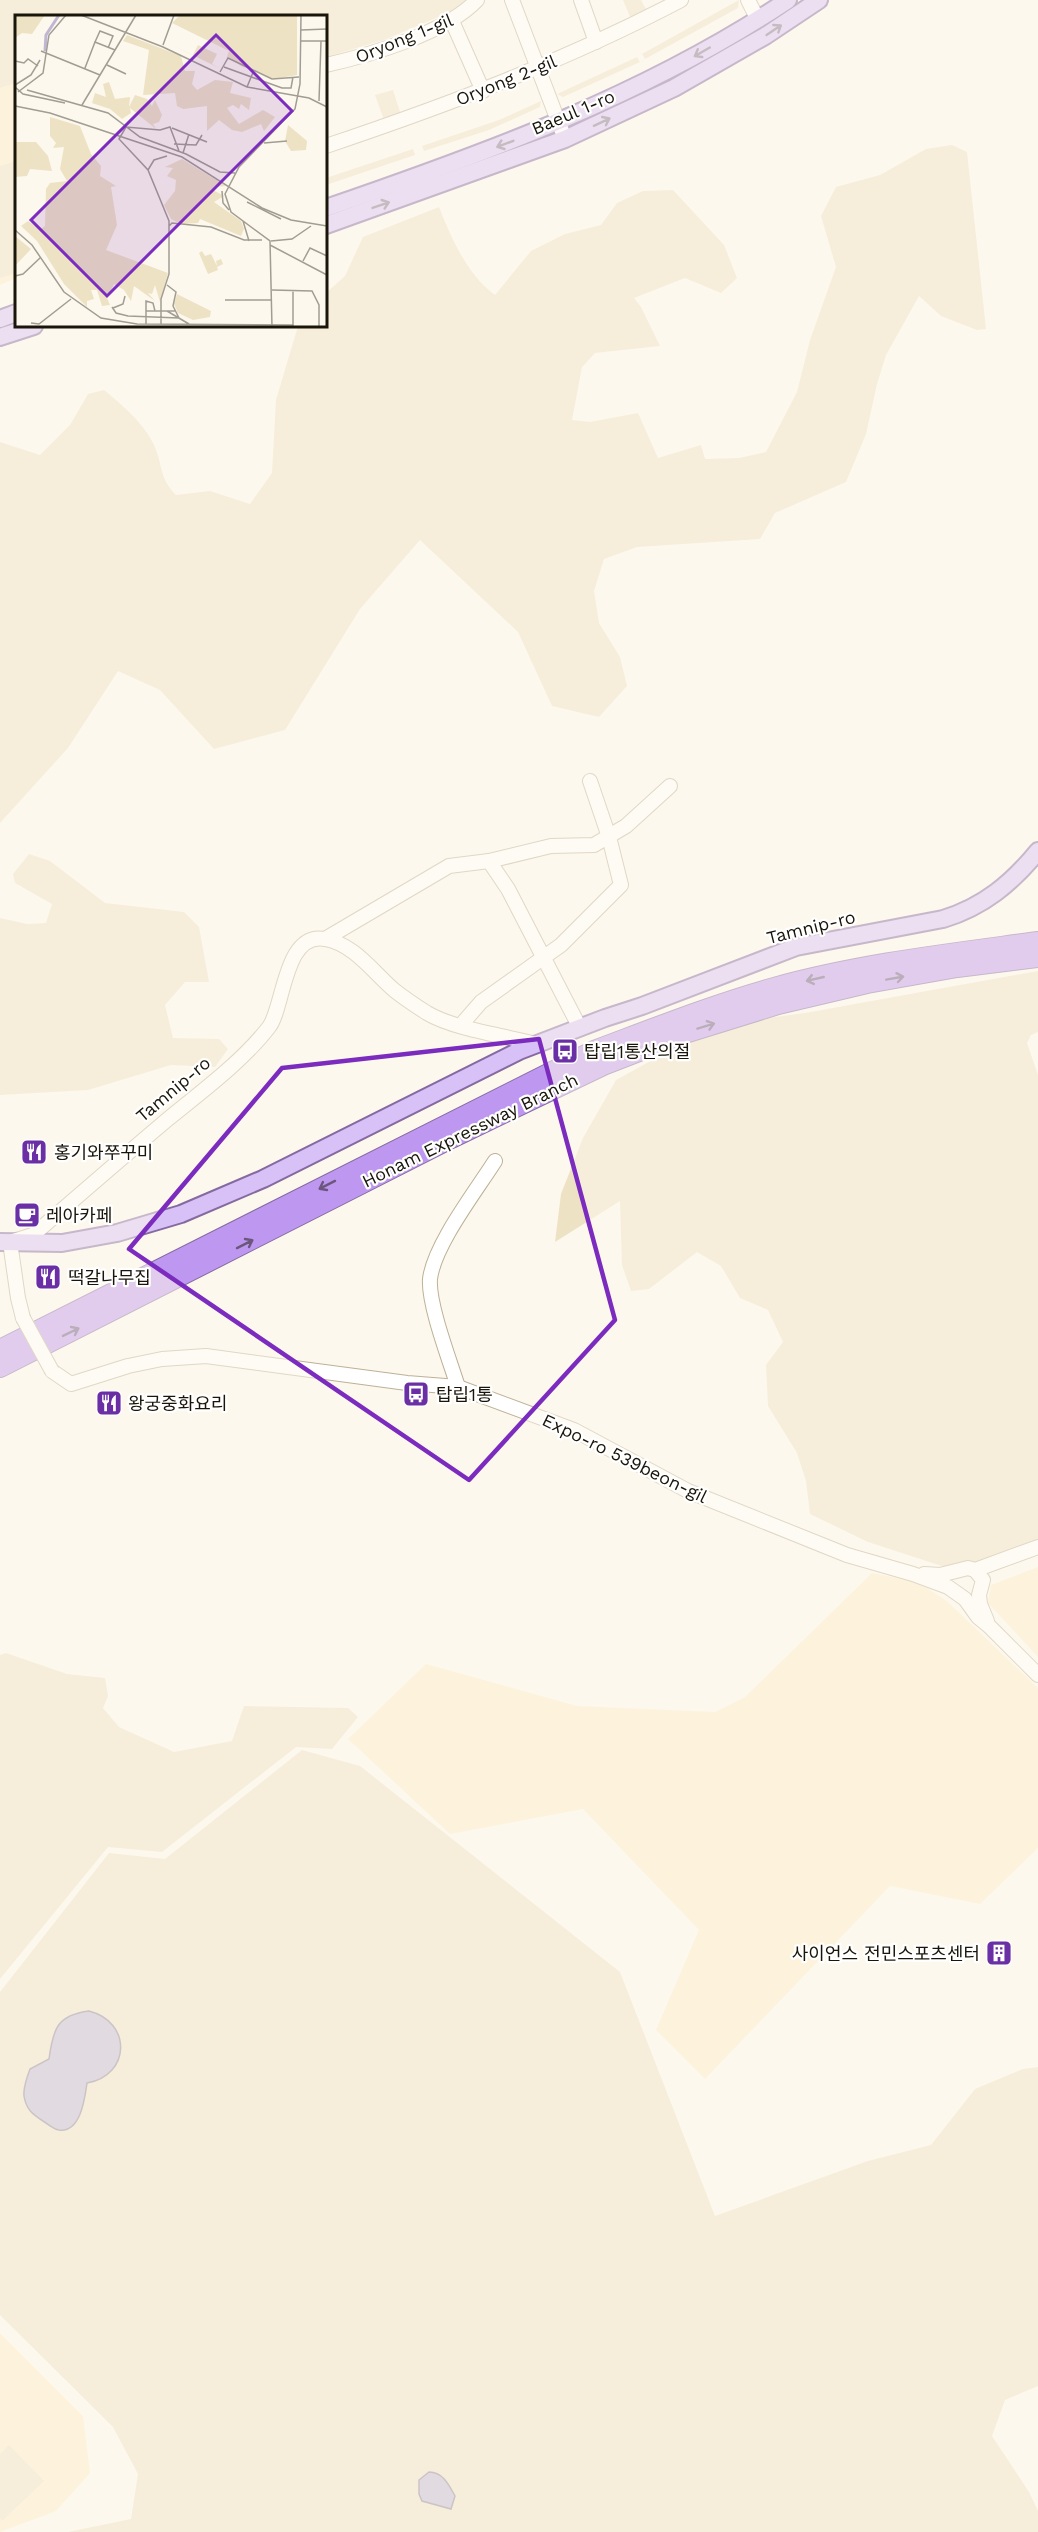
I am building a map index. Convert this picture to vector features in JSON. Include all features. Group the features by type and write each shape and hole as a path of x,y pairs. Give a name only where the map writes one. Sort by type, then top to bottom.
{"highway":[{"name":"Honam Expressway Branch","path":"0,1350 594,1051 682,1018 774,988 864,968 1038,942"},
{"name":"Honam Expressway Branch","path":"0,1367 188,1274 452,1138 603,1065 688,1032 778,1004 867,983 957,967 1038,957"}],"main road":[{"name":"Baeul 1-ro","path":"327,208 433,171 559,122 668,71 758,20 788,0"},
{"name":"Baeul 1-ro","path":"327,225 565,139 674,88 765,36 819,0"},
{"path":"0,319 15,313"},
{"path":"0,337 31,327"},
{"name":"Tamnip-ro","path":"5,1242 62,1243 117,1233 181,1214 263,1179 537,1044 796,947 943,919 964,912 1004,888 1038,851"}],"street":[{"name":"Oryong 1-gil","path":"327,65 381,50 452,21 466,12 477,0"},
{"path":"512,0 565,139"},
{"path":"581,0 596,42"},
{"name":"Oryong 2-gil","path":"327,145 483,91 596,42 681,0"},
{"path":"748,0 758,20"},
{"path":"452,21 483,91"},
{"path":"461,1025 481,1002 561,945 621,885 609,837 590,781"},
{"name":"Tamnip-ro","path":"5,1242 33,1235 223,1074 270,1026 284,977 300,949 312,939 325,939 449,866 489,861 551,846 594,845 627,826 670,786"},
{"path":"489,861 508,889 580,1028"},
{"path":"325,939 359,957 394,990 429,1014 461,1025 537,1044"},
{"path":"458,1387 435,1314 430,1280 442,1246 495,1161"},
{"name":"Expo-ro 539beon-gil","path":"5,1242 23,1318 52,1371 71,1384 128,1366 162,1359 206,1356 407,1383 458,1387 574,1430 688,1491 847,1555 912,1574"},
{"path":"979,1575 1038,1547"},
{"path":"979,1575 1009,1567 1038,1555"},
{"path":"912,1574 940,1575 968,1568 979,1575 984,1586 979,1595 980,1604 989,1626"},
{"path":"958,1572 952,1581 959,1595 978,1617 1038,1675"},
{"path":"912,1574 959,1595 979,1595"}],"highlighted area":[{"path":"539,1039 615,1320 469,1480 129,1249 282,1068"}],"shaded area":[{"path":"0,0 467,0 455,10 384,40 327,57 327,15 15,15 15,83 0,88"},
{"path":"623,0 641,0 646,9 630,17"},
{"path":"739,0 738,8 645,59 642,54"},
{"path":"637,57 640,62 563,97 557,94"},
{"path":"15,83 15,278 0,285 0,88"},
{"path":"393,90 401,115 384,120 375,95"},
{"path":"541,101 540,107 489,130 424,151 422,146 499,120"},
{"path":"952,145 967,152 986,329 977,330 941,316 919,296 886,355 866,434 846,482 775,513 760,539 637,547 604,559 594,591 599,623 620,657 627,686 599,717 552,706 518,632 420,540 360,609 285,730 214,749 160,690 118,671 68,748 0,823 0,442 40,455 70,425 88,394 104,390 132,415 150,437 164,477 176,495 210,491 250,504 272,473 276,400 298,327 327,327 327,292 345,276 363,237 439,207 468,267 495,295 531,251 565,234 601,225 617,203 643,191 673,190 724,245 737,278 721,293 685,278 634,298 641,307 660,346 595,353 582,367 572,420 590,422 638,413 658,458 701,445 705,459 739,458 766,452 797,392 810,340 836,267 821,216 836,187 880,175 926,149"},
{"path":"413,149 415,155 327,185 327,178"},
{"path":"15,161 15,273 0,278 0,166"},
{"path":"29,854 50,861 105,903 184,912 199,927 209,982 185,982 165,1005 173,1038 219,1039 228,1049 215,1067 171,1065 88,1090 0,1095 0,918 27,924 46,923 52,904 15,883 13,874"},
{"path":"1038,971 1038,1032 1031,1035 1027,1043 1038,1075 1038,1541 981,1565 951,1569 868,1542 810,1514 806,1481 797,1453 768,1406 766,1365 783,1342 768,1310 740,1298 721,1266 697,1252 649,1289 631,1291 622,1265 620,1201 555,1242 561,1194 583,1138 616,1080 685,1042 760,1019"},
{"path":"1038,1567 1038,1657 988,1603 991,1585"},
{"path":"872,1573 920,1583 948,1602 1038,1688 1038,1848 980,1904 890,1886 705,2079 656,2030 699,1930 583,1809 450,1834 348,1739 426,1664 577,1706 715,1712 745,1697"},
{"path":"6,1653 67,1674 105,1678 108,1696 103,1708 119,1727 174,1752 232,1741 244,1706 348,1708 358,1717 332,1749 296,1747 162,1852 108,1847 0,1979 0,1655"},
{"path":"302,1750 360,1766 620,1972 715,2216 868,2161 931,2145 975,2089 1023,2069 1038,2067 1038,2386 1005,2400 992,2436 1029,2492 1038,2511 1038,2532 68,2532 131,2519 138,2474 113,2427 0,2315 0,1992 109,1853 165,1859"},
{"path":"89,2011 103,2017 113,2026 119,2037 121,2048 118,2060 112,2070 101,2078 87,2083 77,2120 72,2126 59,2130 30,2111 24,2096 26,2082 30,2069 49,2059 52,2039 58,2025 70,2016"},
{"path":"0,2333 83,2416 90,2473 56,2511 0,2532"},
{"path":"9,2445 44,2481 2,2521 0,2518 0,2454"},
{"path":"429,2472 442,2477 455,2496 451,2509 422,2501 419,2494 419,2480"}],"place":[{"name":"탑립1통산의절","path":"565,1051"},
{"name":"홍기와쭈꾸미","path":"34,1152"},
{"name":"레아카페","path":"27,1215"},
{"name":"떡갈나무집","path":"48,1277"},
{"name":"탑립1통","path":"416,1394"},
{"name":"왕궁중화요리","path":"109,1403"},
{"name":"사이언스 전민스포츠센터","path":"999,1953"}]}
